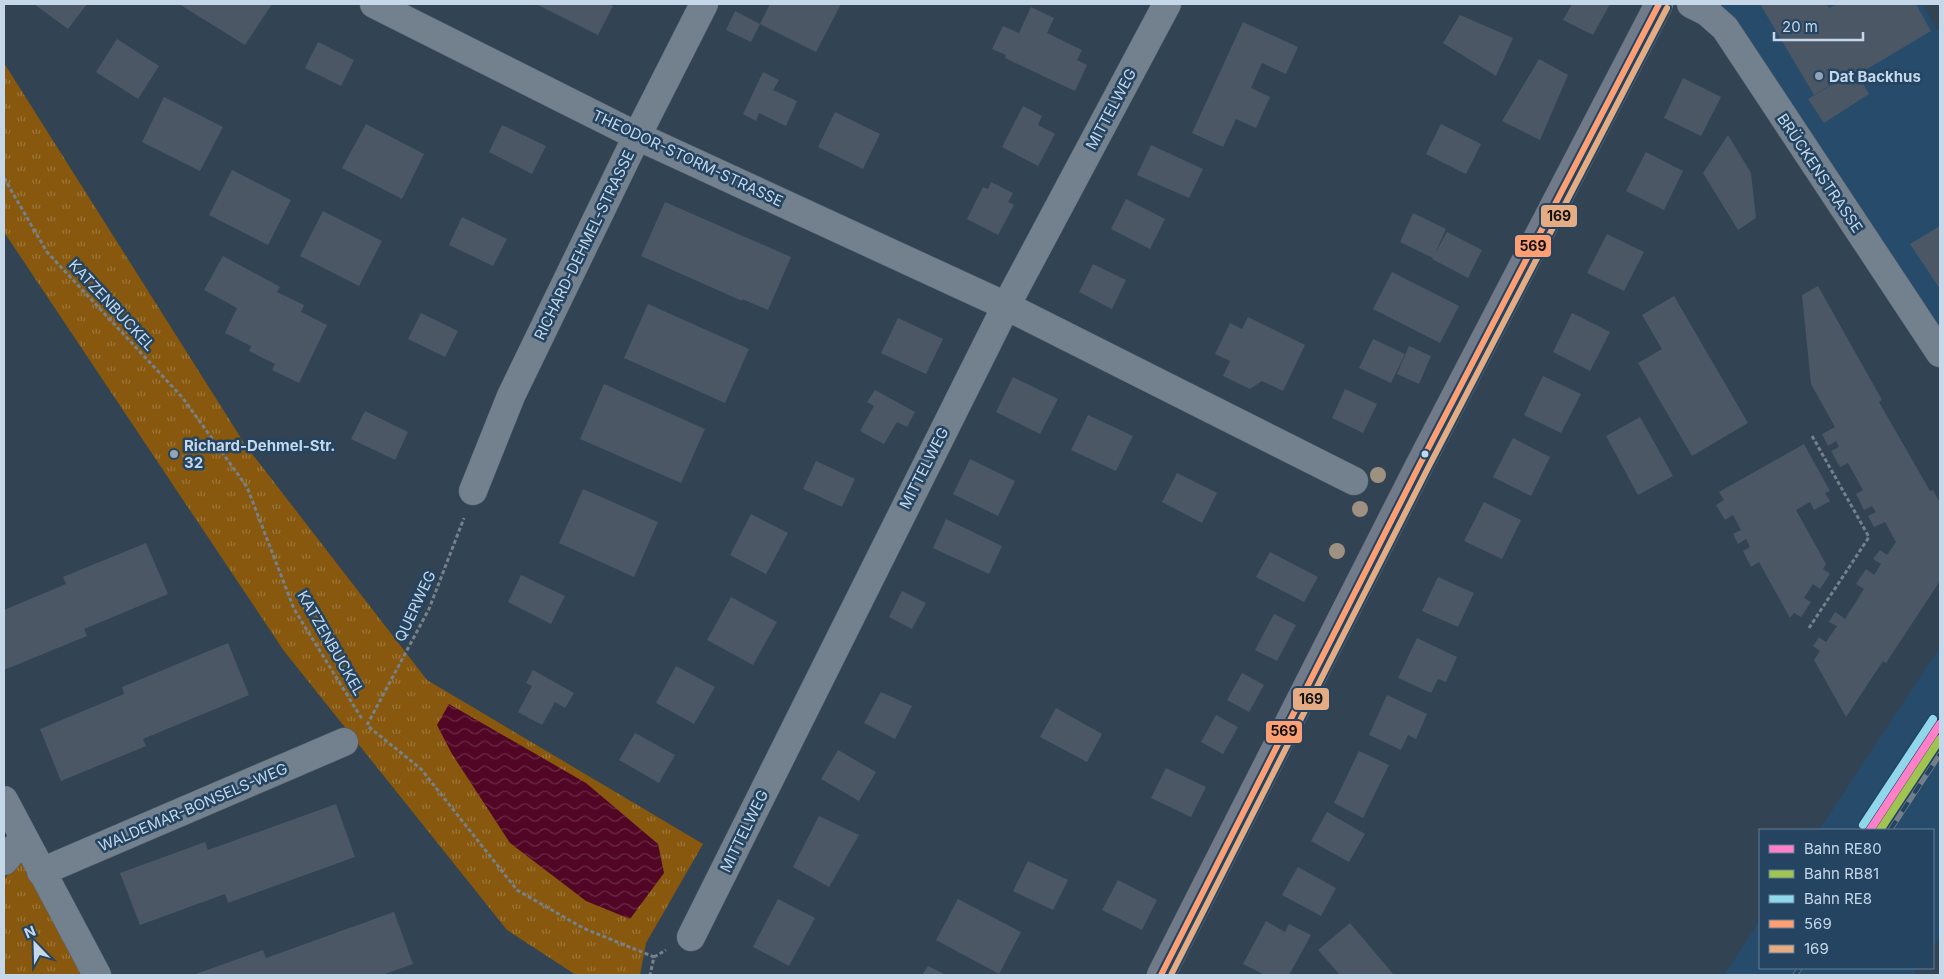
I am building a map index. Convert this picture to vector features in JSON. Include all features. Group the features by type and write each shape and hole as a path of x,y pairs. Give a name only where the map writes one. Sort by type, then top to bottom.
{"main road":[{"path":"1161,975 1419,466 1659,4"}],"street":[{"name":"THEODOR-STORM-STRASSE","path":"374,4 637,136 1006,306 1354,481"},
{"name":"RICHARD-DEHMEL-STRASSE","path":"473,491 511,396 637,136 704,4"},
{"name":"MITTELWEG","path":"691,937 1006,306 1167,4"},
{"name":"BRÜCKENSTRASSE","path":"1691,4 1707,12 1725,28 1940,353"},
{"name":"WALDEMAR-BONSELS-WEG","path":"42,872 344,742"},
{"path":"4,800 96,975"},
{"path":"4,861 23,839"}],"path":[{"name":"KATZENBUCKEL","path":"4,178 47,252 182,397 247,487 294,609 366,725 421,769 517,890 583,928 654,957 650,975"},
{"path":"1809,628 1869,537 1811,434"},
{"name":"QUERWEG","path":"366,725 429,608 473,491"}],"shaded area":[{"path":"1719,4 1923,4 1937,30 1940,28 1940,328 1718,6"},
{"path":"1940,647 1940,938 1934,947 1934,829 1820,829"},
{"path":"1759,922 1759,969 1917,969 1913,975 1724,975"}],"green space":[{"path":"4,63 246,446 427,680 703,844 646,943 640,975 576,975 507,930 284,651 4,232"},
{"path":"21,860 88,975 4,975 4,879"}],"water":[{"path":"449,704 586,783 658,844 664,873 630,919 586,901 510,843 452,754 437,725"}],"building":[{"path":"34,4 87,4 68,29"},
{"path":"179,4 272,4 245,45"},
{"path":"536,4 608,4 613,6 598,35"},
{"path":"770,4 841,4 816,52 760,24"},
{"path":"1572,4 1610,4 1593,35 1563,20"},
{"path":"1760,4 1827,4 1829,8 1837,4 1916,4 1931,31 1852,78 1848,74 1814,95"},
{"path":"1031,7 1054,18 1047,33 1082,50 1077,60 1087,65 1075,91 1005,58 1006,55 992,49 1003,26 1019,33"},
{"path":"735,11 760,24 751,42 726,30"},
{"path":"1460,15 1513,38 1496,76 1443,43"},
{"path":"1243,22 1298,47 1286,74 1262,63 1251,88 1270,97 1256,128 1236,119 1223,147 1192,133"},
{"path":"117,39 159,66 138,99 96,72"},
{"path":"318,42 354,60 341,86 305,68"},
{"path":"1539,59 1568,75 1540,140 1502,121"},
{"path":"763,72 779,80 773,90 797,101 786,126 759,113 756,121 743,114"},
{"path":"1848,75 1851,80 1858,75 1869,94 1824,123 1808,99"},
{"path":"1683,78 1721,97 1701,136 1664,118"},
{"path":"164,97 223,127 200,171 142,142"},
{"path":"1023,106 1042,116 1038,125 1055,134 1038,166 1002,147"},
{"path":"835,112 880,134 863,169 818,147"},
{"path":"366,124 424,154 402,199 342,168"},
{"path":"1441,124 1481,144 1466,174 1426,154"},
{"path":"502,125 546,146 532,174 489,152"},
{"path":"1728,135 1751,173 1756,218 1738,230 1703,173"},
{"path":"1151,145 1203,169 1189,198 1137,175"},
{"path":"1646,152 1683,171 1664,210 1626,191"},
{"path":"232,170 291,200 268,245 209,215"},
{"path":"991,182 1013,193 1008,202 1014,205 998,235 967,219 983,187 988,189"},
{"path":"1126,199 1165,219 1150,249 1111,229"},
{"path":"665,202 791,257 768,310 742,299 742,301 641,256"},
{"path":"323,211 382,241 359,286 300,256"},
{"path":"1413,213 1446,229 1433,258 1400,242"},
{"path":"462,217 507,239 493,266 449,245"},
{"path":"1940,226 1940,289 1910,244"},
{"path":"1447,232 1482,250 1468,278 1432,259"},
{"path":"1607,234 1644,252 1624,291 1587,273"},
{"path":"223,256 280,287 277,292 304,305 301,312 327,325 299,383 272,370 275,364 249,351 251,346 225,333 237,308 204,290"},
{"path":"1093,264 1126,280 1112,309 1079,292"},
{"path":"1392,272 1459,306 1440,343 1373,309"},
{"path":"1818,286 1882,400 1879,402 1930,491 1933,490 1940,503 1940,581 1886,663 1883,661 1846,717 1814,660 1820,651 1813,646 1819,637 1826,642 1837,626 1829,622 1835,612 1845,619 1864,589 1856,584 1866,569 1874,575 1881,564 1873,559 1880,550 1887,555 1896,542 1885,522 1874,527 1868,516 1876,512 1872,506 1864,510 1856,494 1863,490 1848,463 1840,467 1831,451 1839,447 1836,441 1828,446 1822,434 1835,427 1811,384 1802,295"},
{"path":"1674,296 1748,423 1692,456 1638,363 1662,349 1642,315"},
{"path":"648,304 749,349 725,403 624,358"},
{"path":"421,313 458,331 445,357 408,339"},
{"path":"1572,313 1610,332 1590,371 1553,352"},
{"path":"1248,317 1305,345 1283,391 1262,381 1250,389 1223,376 1230,361 1215,354 1230,323 1242,329"},
{"path":"898,318 943,339 926,374 881,353"},
{"path":"1373,339 1405,354 1391,383 1359,368"},
{"path":"1409,346 1431,356 1419,384 1397,374"},
{"path":"1543,376 1581,394 1561,433 1524,415"},
{"path":"1013,377 1058,399 1040,434 996,412"},
{"path":"604,384 705,429 681,483 580,439"},
{"path":"1345,389 1377,404 1363,433 1332,418"},
{"path":"875,390 915,412 907,427 897,422 884,444 860,431 874,406 867,402"},
{"path":"365,411 408,432 395,460 351,439"},
{"path":"1088,415 1133,436 1116,471 1071,450"},
{"path":"1640,417 1673,476 1638,495 1606,436"},
{"path":"1513,438 1550,457 1531,496 1493,477"},
{"path":"1804,444 1830,491 1825,493 1830,501 1814,510 1810,502 1796,510 1826,564 1823,569 1830,574 1820,589 1813,584 1804,598 1811,602 1801,617 1794,613 1790,618 1759,562 1751,567 1743,551 1750,547 1746,539 1738,544 1733,534 1741,530 1733,515 1725,520 1716,505 1724,500 1719,492"},
{"name":"Richard-Dehmel-Str. 32","path":"175,448 179,456 174,459 170,452"},
{"path":"970,459 1015,481 998,516 953,494"},
{"path":"816,461 855,479 842,507 803,489"},
{"path":"1177,473 1217,493 1202,523 1162,502"},
{"path":"583,489 658,522 634,577 559,543"},
{"path":"1484,502 1521,520 1502,559 1464,541"},
{"path":"751,514 788,533 766,574 730,555"},
{"path":"946,519 1002,546 989,574 933,548"},
{"path":"146,543 168,594 84,629 87,636 4,670 4,610 66,584 63,577"},
{"path":"1270,552 1318,577 1304,602 1256,577"},
{"path":"521,575 565,596 551,624 508,602"},
{"path":"1438,577 1474,593 1458,627 1422,611"},
{"path":"902,591 926,603 912,629 889,617"},
{"path":"731,597 777,622 753,665 707,640"},
{"path":"1274,614 1296,625 1277,661 1255,650"},
{"path":"1417,638 1457,657 1446,682 1438,679 1431,693 1398,678"},
{"path":"228,643 249,695 143,739 146,746 61,781 40,729 124,694 122,687"},
{"path":"676,666 715,687 694,724 656,703"},
{"path":"533,670 574,693 565,708 555,702 542,725 518,712 532,686 526,683"},
{"path":"1242,673 1264,685 1249,712 1227,700"},
{"path":"881,692 912,706 895,739 864,723"},
{"path":"1387,695 1427,714 1416,739 1408,735 1401,750 1369,735"},
{"path":"1056,708 1102,734 1087,762 1040,737"},
{"path":"1216,715 1238,727 1223,754 1201,742"},
{"path":"635,733 675,755 659,783 619,760"},
{"path":"838,750 876,772 859,801 821,779"},
{"path":"1359,751 1389,765 1363,818 1334,803"},
{"path":"1166,768 1206,787 1191,817 1151,798"},
{"path":"336,804 355,857 228,903 225,894 140,925 120,873 205,842 208,850"},
{"path":"1327,812 1365,834 1349,862 1311,841"},
{"path":"819,816 859,835 829,887 793,867"},
{"path":"1028,861 1068,880 1053,910 1013,891"},
{"path":"1298,867 1336,888 1321,916 1282,895"},
{"path":"1118,880 1157,900 1142,930 1102,910"},
{"path":"778,899 815,918 789,966 753,947"},
{"path":"958,899 1021,932 999,974 936,940"},
{"path":"394,912 413,964 382,975 193,975 263,950 266,958"},
{"path":"1266,921 1285,932 1289,924 1311,935 1289,975 1265,975 1243,964"},
{"path":"1350,923 1394,975 1340,975 1318,950"},
{"path":"928,966 946,975 922,975"}],"railway":[{"path":"1891,829 1940,754"},
{"path":"1795,975 1799,969"}],"rail line":[{"name":"RE8","path":"1863,825 1933,719"},
{"name":"RE80","path":"1871,829 1940,724"},
{"name":"RB81","path":"1881,829 1940,739"}],"transit line":[{"name":"569","path":"1161,975 1419,466 1659,4"},
{"name":"169","path":"1171,975 1427,470 1667,8"}],"place":[{"name":"Dat Backhus","path":"1819,76"},
{"name":"Richard-Dehmel-Str. 32","path":"174,454"}]}
